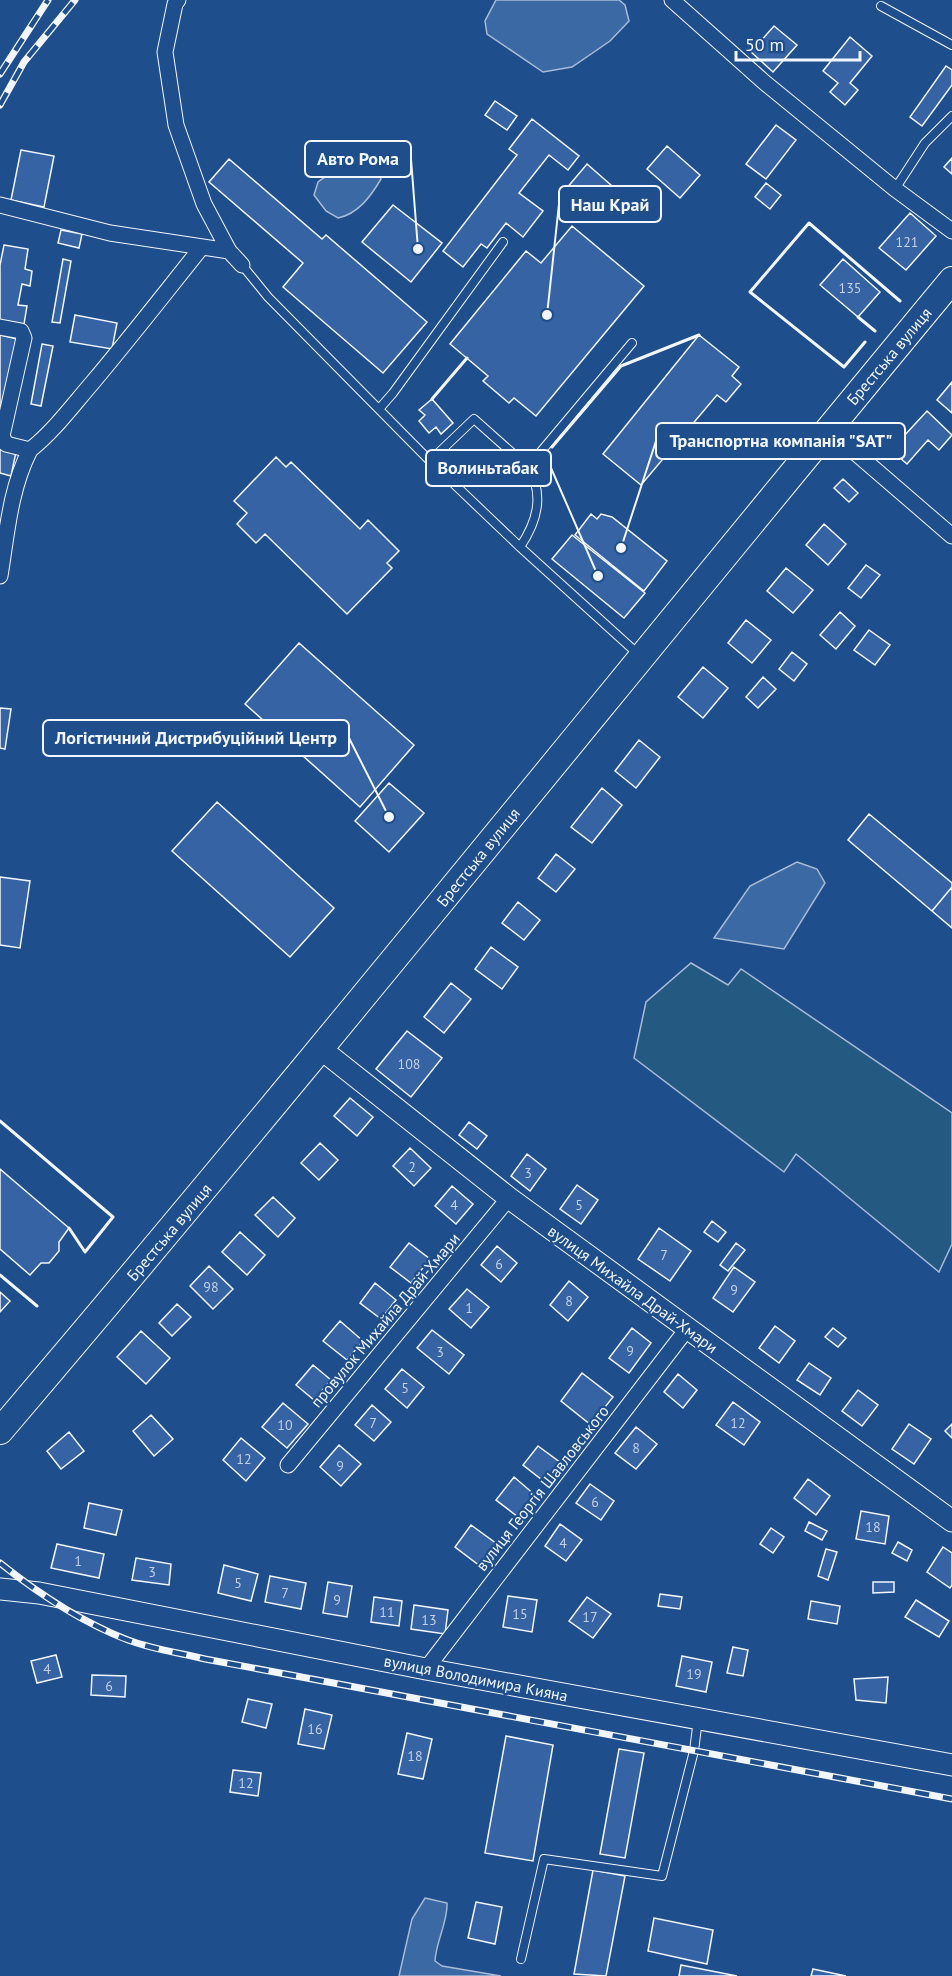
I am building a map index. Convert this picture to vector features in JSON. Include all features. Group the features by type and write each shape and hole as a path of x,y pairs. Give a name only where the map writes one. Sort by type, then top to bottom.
{"highway":[{"name":"Брестська вулиця","path":"0,1431 321,1049 952,280"}],"main road":[{"name":"вулиця Михайла Драй-Хмари","path":"321,1049 509,1198 952,1521"},
{"name":"вулиця Володимира Кияна","path":"0,1589 39,1593 426,1669 952,1765"}],"street":[{"path":"178,0 175,4 165,52 176,125 204,204 230,251 242,265"},
{"path":"672,0 764,82 895,189 952,231"},
{"path":"0,205 110,233 230,251"},
{"path":"0,576 13,495 21,466 30,450 41,441 132,336 201,248"},
{"path":"0,327 21,332 24,338 2,436 6,444 30,450"},
{"path":"828,429 952,536"},
{"name":"провулок Михайла Драй-Хмари","path":"288,1465 509,1198"},
{"name":"вулиця Георгія Шавловського","path":"426,1669 687,1329"}],"lane":[{"path":"881,6 952,45"},
{"path":"895,189 926,143 952,116"},
{"path":"379,409 503,242"},
{"path":"242,265 268,297 430,461 641,657"},
{"path":"528,467 632,342"},
{"path":"430,461 474,419 528,467 538,495 537,514 531,530 520,547"},
{"path":"520,1959 544,1859 662,1876 694,1751 698,1719"}],"shaded area":[{"path":"496,0 619,0 625,5 629,21 610,41 572,67 543,72 487,34 485,21"},
{"path":"362,155 375,164 381,179 358,208 338,218 326,211 314,195 318,182"},
{"path":"797,862 817,869 825,883 784,949 714,938 750,886"},
{"path":"691,963 728,985 741,969 952,1113 952,1244 939,1272 796,1154 784,1172 634,1058 646,1002"},
{"path":"425,1898 447,1903 446,1917 435,1961 442,1966 501,1976 399,1976 412,1919"}],"building":[{"path":"774,26 797,45 773,72 751,52"},
{"path":"850,37 872,56 850,83 858,90 845,105 830,92 838,83 823,71"},
{"path":"946,66 952,70 952,85 922,126 910,117"},
{"path":"495,101 517,116 507,130 485,115"},
{"path":"532,119 579,156 568,170 549,155 519,193 543,211 523,237 506,223 487,248 481,244 463,267 443,251 517,155 509,149"},
{"path":"776,125 796,140 766,179 746,164"},
{"path":"667,146 700,175 680,198 647,169"},
{"path":"21,150 54,156 44,207 11,200"},
{"path":"952,158 952,174 944,167"},
{"path":"229,159 322,239 326,235 427,322 383,373 283,287 303,263 209,182"},
{"path":"587,164 619,192 598,217 566,189"},
{"path":"766,183 781,195 770,209 755,197"},
{"path":"393,205 442,243 411,282 362,242"},
{"path":"910,213 936,236 906,270 879,248"},
{"path":"572,226 644,286 536,416 514,398 509,403 483,381 488,376 450,344 526,251 541,263"},
{"path":"61,230 82,234 79,248 58,243"},
{"path":"4,245 28,249 25,269 32,271 30,286 22,284 18,305 27,306 24,324 0,320 0,265"},
{"path":"63,259 71,261 60,323 52,322"},
{"path":"843,259 880,292 858,317 820,285"},
{"path":"75,315 117,323 112,349 70,342"},
{"path":"0,335 17,339 0,417"},
{"path":"699,335 739,367 732,376 741,384 726,402 717,395 641,485 603,454"},
{"path":"42,344 53,346 41,406 31,404"},
{"path":"952,382 952,413 937,400"},
{"path":"432,399 453,423 441,434 436,427 429,433 419,421 425,415 419,410"},
{"path":"927,411 952,435 939,450 928,440 907,464 891,450"},
{"path":"0,449 16,452 11,476 0,473"},
{"path":"276,457 286,467 291,462 360,529 368,520 399,551 387,563 392,568 347,614 265,534 256,543 237,524 247,513 234,501"},
{"path":"843,479 858,493 849,502 834,488"},
{"path":"591,514 597,519 601,514 612,517 667,561 644,591 575,535"},
{"path":"824,524 846,544 828,565 806,545"},
{"path":"572,535 645,593 624,618 552,559"},
{"path":"866,565 880,575 861,598 848,588"},
{"path":"786,568 813,590 793,613 767,591"},
{"path":"840,612 855,626 836,649 820,635"},
{"path":"746,620 771,640 752,663 728,643"},
{"path":"869,630 890,645 875,665 854,650"},
{"path":"299,643 414,745 360,807 245,704"},
{"path":"792,652 807,664 794,681 779,669"},
{"path":"703,667 728,688 703,718 678,697"},
{"path":"763,677 776,689 758,708 746,697"},
{"path":"0,708 11,709 5,749 0,748"},
{"path":"639,740 660,757 636,788 615,771"},
{"path":"389,783 424,813 389,852 355,821"},
{"path":"602,788 622,805 592,843 571,827"},
{"path":"217,802 334,908 290,957 172,851"},
{"path":"869,814 952,883 952,887 932,911 848,840"},
{"path":"556,854 575,869 556,892 538,878"},
{"path":"0,877 30,881 20,948 0,945"},
{"path":"952,887 952,928 932,911"},
{"path":"518,902 540,920 524,940 502,923"},
{"path":"491,947 518,967 502,989 475,969"},
{"path":"451,983 471,999 444,1033 424,1017"},
{"path":"407,1031 442,1058 411,1097 376,1069"},
{"path":"350,1098 373,1117 357,1136 334,1116"},
{"path":"469,1122 487,1136 477,1149 459,1135"},
{"path":"320,1143 338,1160 319,1180 301,1163"},
{"path":"410,1148 431,1168 414,1186 393,1166"},
{"path":"527,1154 546,1169 530,1191 511,1176"},
{"path":"0,1169 69,1228 59,1242 59,1251 49,1263 41,1263 30,1275 0,1249"},
{"path":"577,1185 598,1200 581,1224 560,1209"},
{"path":"452,1186 473,1204 456,1224 435,1206"},
{"path":"273,1197 295,1218 278,1237 255,1215"},
{"path":"712,1221 726,1232 718,1242 704,1232"},
{"path":"659,1228 691,1251 670,1281 638,1259"},
{"path":"240,1232 265,1255 247,1275 222,1252"},
{"path":"409,1243 430,1259 411,1283 390,1267"},
{"path":"736,1243 745,1250 728,1271 720,1265"},
{"path":"497,1246 517,1263 501,1282 481,1265"},
{"path":"209,1266 233,1289 213,1309 190,1286"},
{"path":"734,1267 755,1282 733,1312 713,1298"},
{"path":"569,1281 588,1297 568,1321 550,1305"},
{"path":"375,1283 396,1300 381,1319 360,1303"},
{"path":"467,1289 489,1307 471,1328 449,1309"},
{"path":"0,1292 10,1301 0,1312"},
{"path":"177,1304 191,1317 172,1336 159,1323"},
{"path":"340,1321 363,1341 347,1360 323,1341"},
{"path":"775,1326 795,1341 779,1363 759,1348"},
{"path":"632,1328 651,1343 629,1373 609,1358"},
{"path":"833,1328 846,1338 838,1347 825,1337"},
{"path":"432,1330 464,1355 449,1374 417,1348"},
{"path":"141,1331 170,1358 146,1384 117,1357"},
{"path":"809,1363 831,1378 820,1395 797,1380"},
{"path":"313,1365 331,1380 314,1400 296,1385"},
{"path":"402,1369 424,1387 407,1408 385,1389"},
{"path":"582,1373 613,1397 591,1425 561,1401"},
{"path":"678,1374 697,1390 683,1408 664,1392"},
{"path":"858,1390 878,1405 862,1426 842,1411"},
{"path":"733,1402 760,1422 744,1445 716,1425"},
{"path":"283,1403 308,1424 287,1448 262,1427"},
{"path":"372,1405 391,1422 374,1441 355,1425"},
{"path":"151,1415 173,1439 154,1456 133,1431"},
{"path":"909,1424 931,1439 914,1464 892,1449"},
{"path":"952,1424 952,1438 945,1431"},
{"path":"636,1427 657,1444 636,1469 615,1453"},
{"path":"69,1432 84,1451 61,1469 47,1451"},
{"path":"241,1438 265,1458 246,1481 223,1460"},
{"path":"339,1445 361,1464 341,1486 320,1467"},
{"path":"538,1446 561,1463 546,1483 523,1465"},
{"path":"514,1477 535,1495 518,1517 496,1500"},
{"path":"808,1479 830,1496 816,1515 794,1498"},
{"path":"590,1484 614,1501 601,1520 576,1503"},
{"path":"89,1503 122,1510 116,1535 84,1528"},
{"path":"861,1511 889,1516 885,1544 856,1539"},
{"path":"809,1522 827,1531 822,1540 805,1531"},
{"path":"560,1524 582,1540 566,1561 545,1546"},
{"path":"471,1525 497,1544 480,1566 455,1547"},
{"path":"771,1528 784,1537 773,1553 760,1544"},
{"path":"898,1542 912,1550 907,1561 892,1553"},
{"path":"57,1544 104,1554 99,1578 51,1568"},
{"path":"943,1547 952,1553 952,1585 950,1588 927,1572"},
{"path":"826,1549 837,1552 828,1580 818,1576"},
{"path":"136,1558 171,1564 169,1585 132,1580"},
{"path":"224,1565 258,1574 251,1601 218,1593"},
{"path":"270,1576 306,1583 301,1609 265,1602"},
{"path":"328,1582 352,1586 347,1617 323,1613"},
{"path":"873,1582 894,1582 894,1592 873,1593"},
{"path":"660,1594 682,1597 680,1609 658,1606"},
{"path":"508,1596 537,1600 532,1632 503,1627"},
{"path":"374,1597 402,1601 399,1626 371,1622"},
{"path":"587,1597 611,1614 593,1638 569,1621"},
{"path":"916,1600 949,1621 939,1637 905,1617"},
{"path":"811,1601 840,1606 837,1624 808,1619"},
{"path":"414,1605 448,1610 445,1634 411,1629"},
{"path":"733,1647 748,1650 743,1676 727,1673"},
{"path":"56,1655 62,1677 37,1683 31,1661"},
{"path":"682,1656 712,1662 706,1692 676,1686"},
{"path":"92,1675 126,1676 125,1697 91,1695"},
{"path":"888,1677 886,1703 856,1700 854,1679"},
{"path":"248,1699 272,1704 266,1728 242,1722"},
{"path":"305,1709 332,1715 324,1749 298,1744"},
{"path":"407,1733 432,1739 423,1779 398,1774"},
{"path":"506,1736 553,1745 533,1861 485,1853"},
{"path":"619,1749 644,1753 625,1858 600,1854"},
{"path":"233,1770 261,1773 258,1796 230,1792"},
{"path":"593,1870 625,1876 606,1976 574,1974"},
{"path":"476,1902 502,1907 495,1944 468,1938"},
{"path":"654,1918 713,1930 707,1964 648,1951"},
{"path":"681,1965 737,1976 679,1976"},
{"path":"813,1969 846,1976 811,1976"}],"railway":[{"path":"0,74 48,0"},
{"path":"0,105 24,62 75,0"},
{"path":"0,1563 30,1586 77,1616 128,1640 156,1648 952,1799"}],"wall":[{"path":"865,342 844,367 750,292 809,223 900,301"},
{"path":"858,317 875,331"},
{"path":"552,447 621,366 699,335"},
{"path":"432,399 467,358"},
{"path":"0,1121 113,1217 85,1252 69,1228"},
{"path":"0,1275 37,1306"}],"place":[{"name":"Авто Рома","path":"418,249"},
{"name":"Наш Край","path":"547,315"},
{"name":"Транспортна компанія \"SAT\"","path":"621,548"},
{"name":"Волиньтабак","path":"598,576"},
{"name":"Логістичний Дистрибуційний Центр","path":"389,817"}]}
